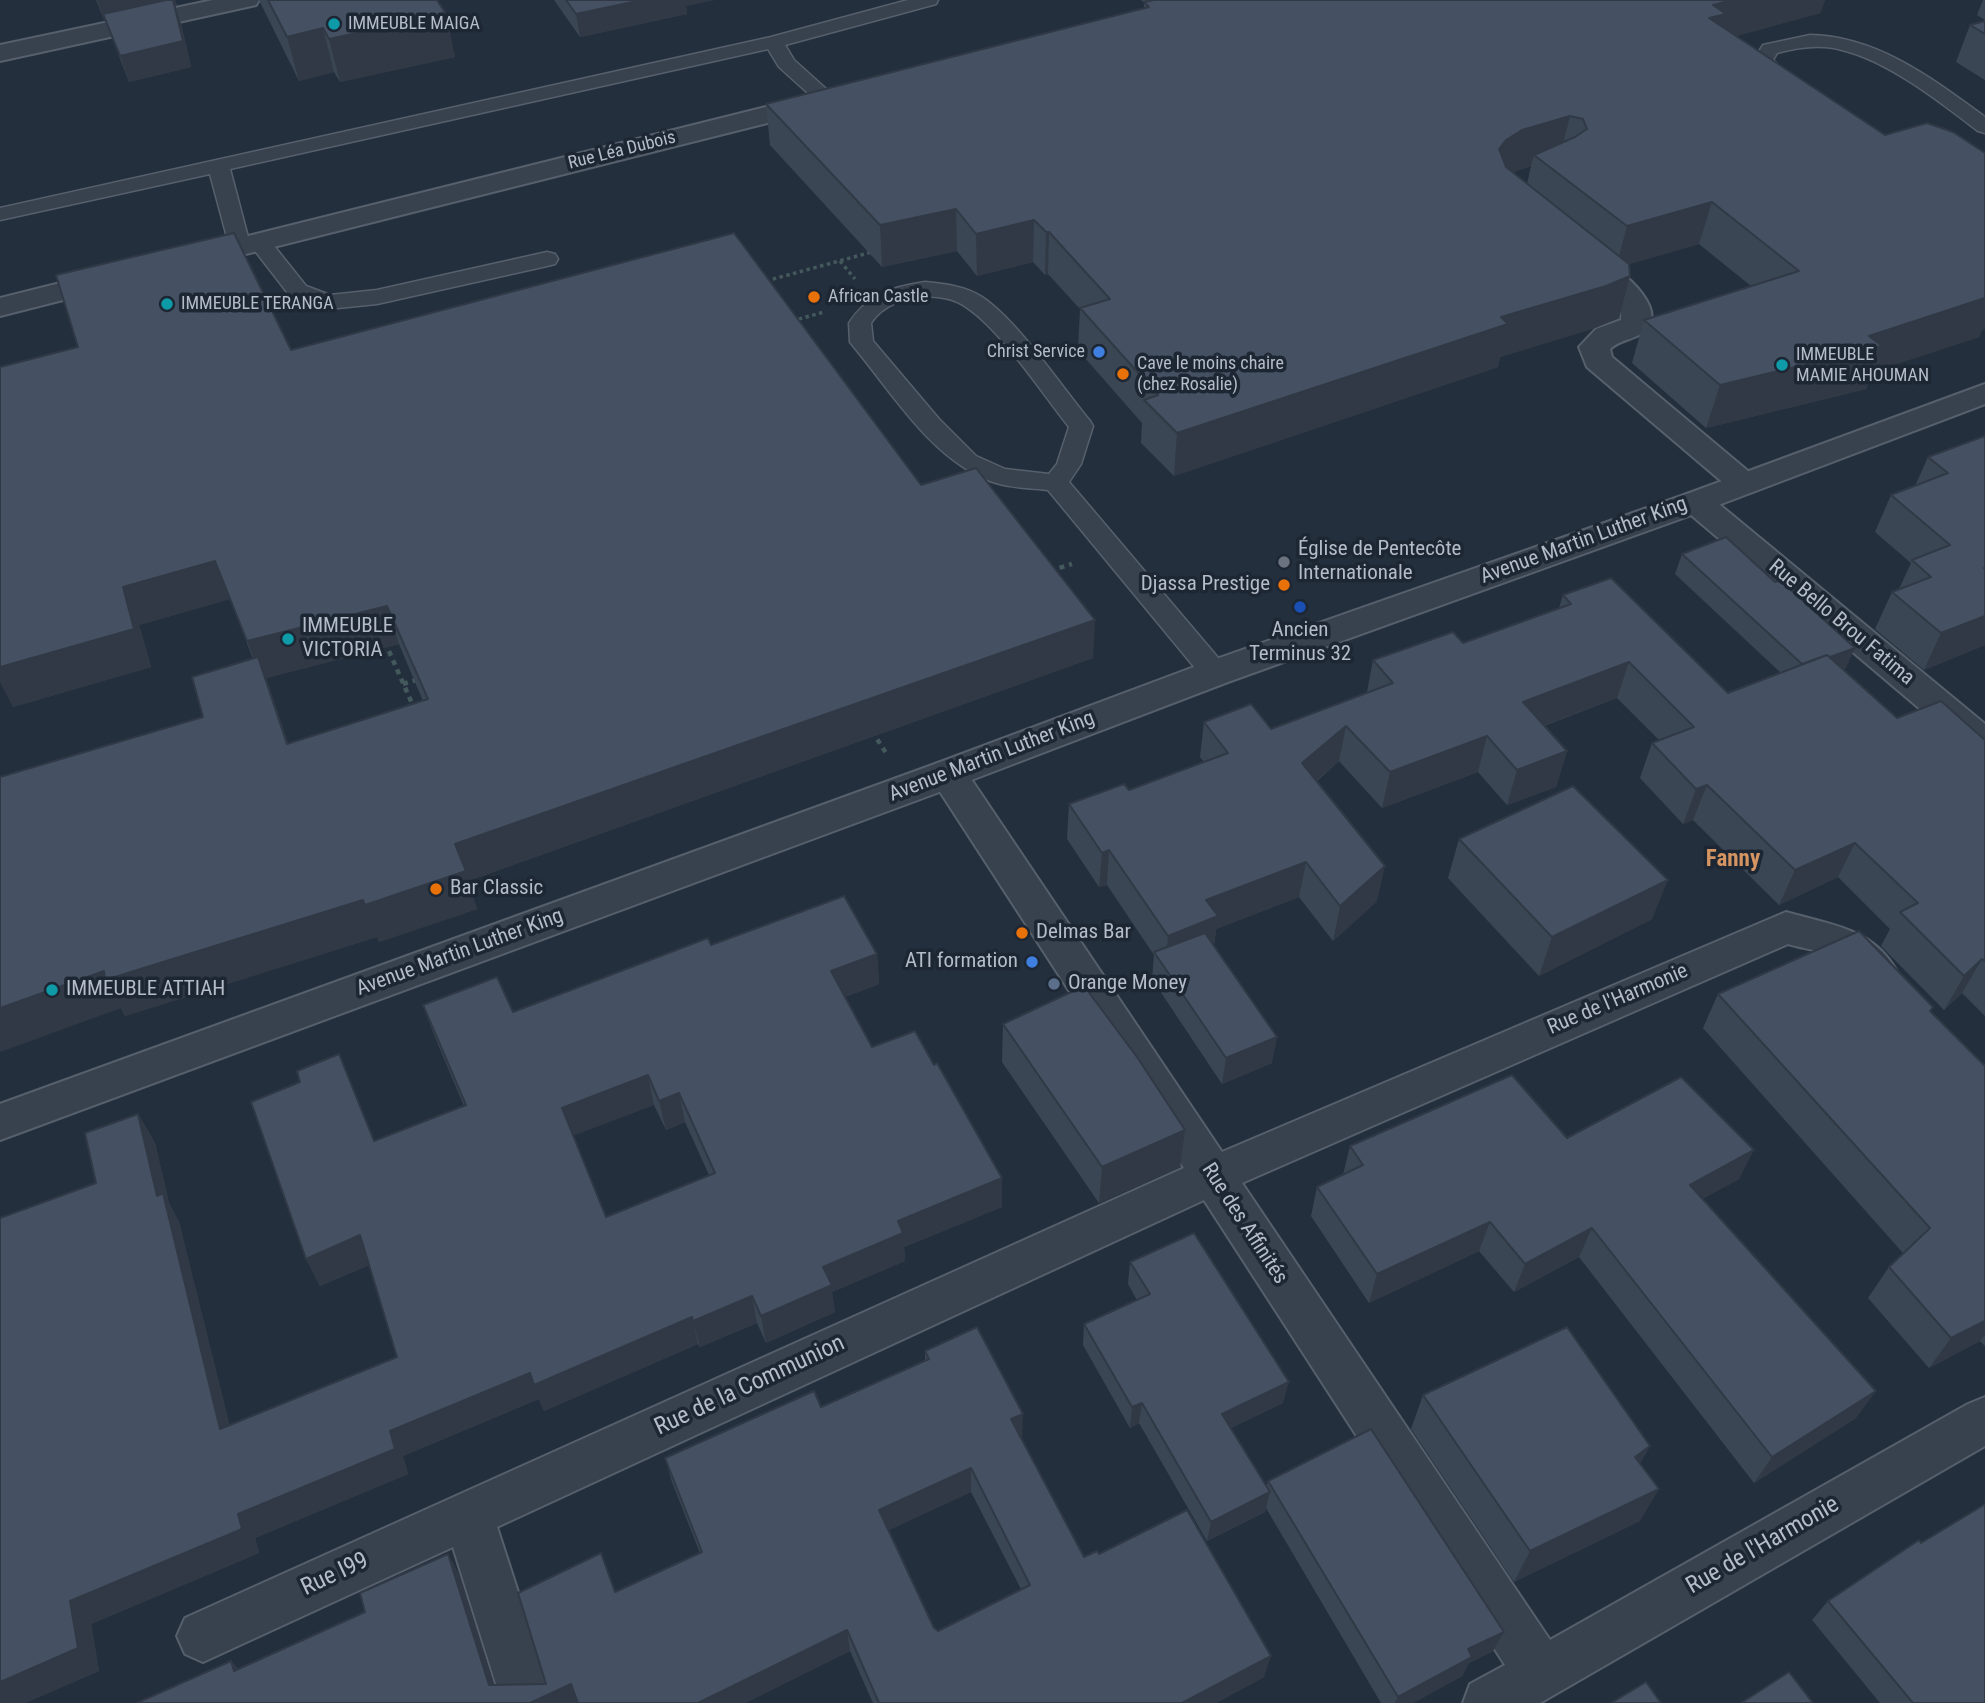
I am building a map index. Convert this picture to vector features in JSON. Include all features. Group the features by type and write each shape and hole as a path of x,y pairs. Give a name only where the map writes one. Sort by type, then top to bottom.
{"street":[{"path":"0,53 247,0"},
{"name":"Rue Léa Dubois","path":"159,267 854,93"},
{"path":"1563,244 1629,295 1637,309 1635,325 1607,335 1594,347 1598,361 1744,484"},
{"path":"0,307 132,274"},
{"name":"Avenue Martin Luther King","path":"0,1122 1216,673 1696,502 1985,393"},
{"name":"Rue Bello Brou Fatima","path":"1696,502 1985,744"},
{"name":"Rue des Affinités","path":"929,781 1212,1176 1541,1673"},
{"name":"Rue de l'Harmonie","path":"1212,1176 1786,928 1854,948 1901,997"},
{"name":"Rue de la Communion","path":"468,1515 1212,1176"},
{"name":"Rue de l'Harmonie","path":"1541,1673 1985,1420"},
{"path":"468,1515 528,1703"},
{"name":"Rue I99","path":"203,1636 468,1515"},
{"path":"1489,1703 1541,1673"}],"lane":[{"path":"0,214 774,42 929,0"},
{"path":"1799,94 1763,61 1770,49 1793,41 1821,40 1851,44 1877,54 1985,127"},
{"path":"774,42 786,63 827,100"},
{"path":"219,166 249,245 298,291 328,302 377,297 547,259"},
{"path":"1056,483 1069,464 1081,426 994,318 973,301 953,292 925,289 894,294 874,304 866,312 860,323 862,342 930,424 967,461 999,476 1056,483 1216,673"}],"path":[{"path":"763,282 880,250"},
{"path":"790,321 830,310"},
{"path":"1045,573 1112,551"},
{"path":"383,637 418,718"},
{"path":"403,684 429,676"},
{"path":"872,730 929,781"},
{"path":"479,860 511,934"}],"building":[{"path":"173,0 183,41 120,56 103,14"},
{"name":"IMMEUBLE MAIGA","path":"268,0 437,0 446,14 329,39 323,28 287,37"},
{"path":"566,0 642,0 576,14"},
{"path":"1733,0 1713,5 1726,14 1709,18 1885,135 1927,123 1953,132 1985,153 1985,298 1869,336 1882,346 1720,385 1644,320 1799,271 1712,202 1627,226 1534,155 1587,129 1583,119 1570,116 1522,130 1506,140 1499,149 1506,167 1629,264 1630,276 1606,286 1501,317 1508,324 1177,433 1144,400 1158,395 1080,308 1110,299 1049,232 1034,220 976,234 956,209 880,225 766,104 1149,7 1144,2"},
{"path":"1985,21 1985,34 1970,25"},
{"path":"234,233 291,350 734,233 921,485 976,468 1095,620 455,844 466,871 365,905 363,900 105,980 104,971 0,1008 0,777 203,717 192,677 258,657 287,744 428,699 387,606 247,641 215,561 123,587 134,629 0,667 0,367 78,347 56,275"},
{"path":"1985,436 1985,616 1941,633 1892,592 1931,577 1912,560 1950,545 1891,495 1948,473 1928,457"},
{"path":"1726,537 1775,582 1780,580 1855,648 1802,664 1682,554"},
{"path":"1611,578 1728,693 1827,655 1897,718 1941,701 1985,740 1985,961 1982,959 1964,976 1900,912 1918,903 1855,843 1795,870 1707,785 1696,789 1652,743 1694,727 1629,662 1523,702 1567,751 1517,770 1487,736 1390,772 1346,726 1302,763 1385,866 1340,906 1306,862 1206,900 1218,916 1168,936 1109,850 1102,853 1069,804 1124,784 1129,790 1228,753 1204,722 1251,704 1271,729 1393,683 1373,660 1453,632 1463,643 1571,604 1563,595"},
{"path":"1573,786 1668,880 1552,937 1459,839"},
{"path":"844,896 877,954 831,971 872,1047 915,1031 934,1065 937,1063 1002,1178 898,1221 903,1233 823,1267 832,1285 761,1316 752,1296 693,1321 692,1317 534,1385 530,1373 390,1431 395,1449 238,1514 242,1529 70,1601 78,1648 0,1682 0,1218 96,1183 85,1133 138,1114 157,1196 163,1193 220,1429 397,1357 360,1235 306,1259 251,1102 300,1082 297,1071 339,1054 374,1141 466,1105 423,1005 497,977 513,1012 708,938 711,945","holes":["648,1075 659,1101 679,1093 715,1173 606,1217 562,1108"]},
{"path":"1859,931 1933,1007 1930,1011 1985,1066 1985,1321 1951,1338 1889,1267 1930,1228 1718,994"},
{"path":"1205,933 1277,1037 1226,1058 1154,952"},
{"path":"1084,986 1137,1057 1185,1130 1102,1167 1003,1024"},
{"path":"1512,1075 1567,1138 1681,1077 1754,1150 1690,1185 1876,1391 1772,1457 1592,1228 1525,1264 1490,1222 1377,1274 1317,1187 1363,1165 1350,1146"},
{"path":"1194,1233 1289,1382 1222,1414 1270,1492 1211,1522 1142,1403 1132,1407 1084,1324 1150,1294 1130,1262"},
{"path":"977,1327 1023,1414 1011,1419 1084,1557 1097,1551 1099,1554 1187,1510 1271,1656 1182,1703 879,1703 847,1630 698,1703 578,1703 571,1684 530,1703 137,1703 231,1661 234,1671 365,1612 360,1593 448,1554 489,1685 546,1684 518,1593 601,1553 615,1592 702,1552 665,1458 814,1391 821,1407 929,1359 925,1351","holes":["971,1468 1030,1585 938,1631 934,1628 879,1510"]},
{"path":"1567,1327 1650,1446 1635,1457 1659,1489 1530,1551 1423,1395"},
{"path":"1371,1429 1504,1632 1468,1649 1472,1657 1398,1697 1268,1481"},
{"path":"1985,1504 1985,1703 1913,1703 1828,1601 1919,1540 1921,1543"},
{"path":"1789,1672 1813,1703 1741,1703"},
{"path":"1646,1682 1661,1703 1611,1703"}],"place":[{"name":"IMMEUBLE MAIGA","path":"334,24"},
{"name":"African Castle","path":"814,297"},
{"name":"IMMEUBLE TERANGA","path":"167,304"},
{"name":"Christ Service","path":"1099,352"},
{"name":"IMMEUBLE MAMIE AHOUMAN","path":"1782,365"},
{"name":"Cave le moins chaire (chez Rosalie)","path":"1123,374"},
{"name":"Église de Pentecôte Internationale","path":"1284,562"},
{"name":"Djassa Prestige","path":"1284,585"},
{"name":"Ancien Terminus 32","path":"1300,607"},
{"name":"IMMEUBLE VICTORIA","path":"288,639"},
{"name":"Bar Classic","path":"436,889"},
{"name":"Delmas Bar","path":"1022,933"},
{"name":"ATI formation","path":"1032,962"},
{"name":"Orange Money","path":"1054,984"},
{"name":"IMMEUBLE ATTIAH","path":"52,990"}],"district":[{"name":"Fanny","path":"1733,860"}]}
